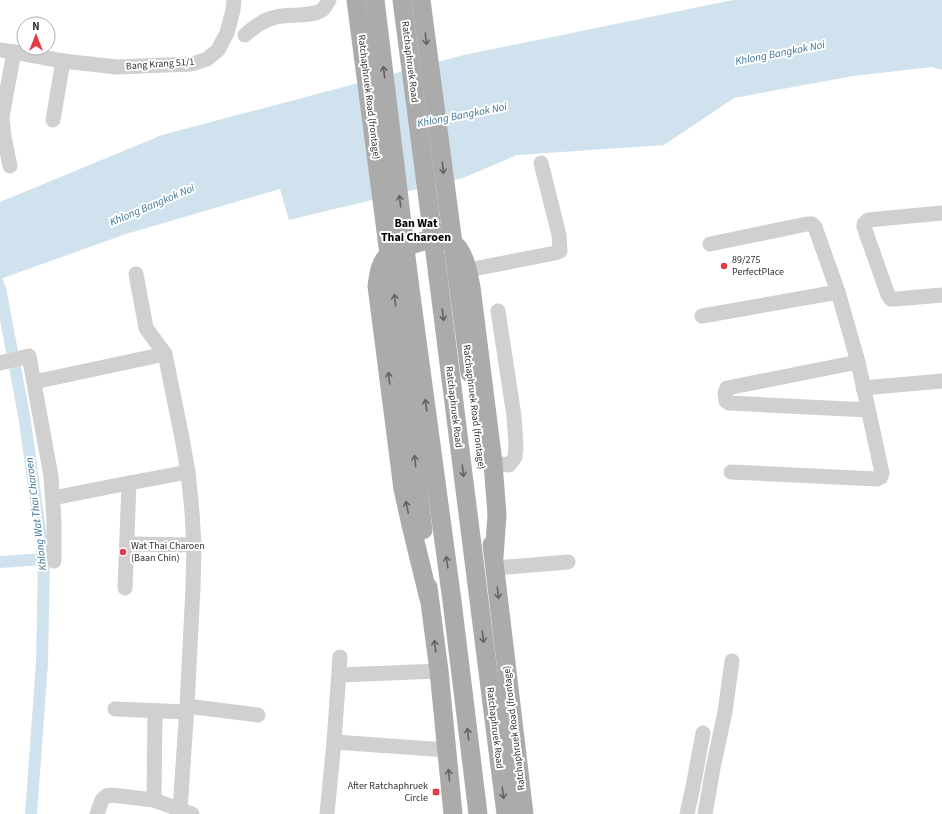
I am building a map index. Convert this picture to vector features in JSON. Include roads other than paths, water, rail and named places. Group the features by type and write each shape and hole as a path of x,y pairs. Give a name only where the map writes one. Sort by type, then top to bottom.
{"main road":[{"name":"Ratchaphruek Road (frontage)","path":"356,0 421,511 429,599 439,671 453,814"},
{"path":"361,0 370,3 387,0"},
{"path":"375,0 409,281 450,585 478,814"},
{"name":"Ratchaphruek Road","path":"402,0 506,814"},
{"name":"Ratchaphruek Road (frontage)","path":"421,0 494,563 524,814"},
{"path":"429,599 403,489 377,286 380,268 388,254 400,248 427,241 441,239 452,242 459,250 467,265 493,463 497,515 494,563"}],"street":[{"name":"Bang Krang 51/1","path":"7,51 63,61 117,67 192,64 207,59 218,50 227,33 234,0"},
{"path":"244,35 263,21 276,17 314,14 322,10 329,0"},
{"path":"7,51 1,118 10,166"},
{"path":"53,120 63,61"},
{"path":"468,270 560,251 559,235 541,163"},
{"path":"942,213 868,220 864,224 864,228 890,298 896,299 942,295"},
{"path":"710,244 807,224 812,224 815,227 838,292 858,362 867,387 868,410 882,473 881,477 877,479 731,472"},
{"path":"97,814 102,800 106,796 112,795 154,800 186,812 186,709 194,545 192,512 188,472 166,354 146,328 136,274"},
{"path":"702,316 838,292"},
{"path":"493,463 509,465 515,457 516,446 514,416 498,311"},
{"path":"34,382 166,354"},
{"path":"3,363 29,356 51,476 54,521 54,561"},
{"path":"858,362 727,388 725,393 726,401 729,403 868,410"},
{"path":"867,387 942,381"},
{"path":"53,498 188,472"},
{"path":"125,588 129,483"},
{"path":"127,544 194,545"},
{"path":"494,563 568,562"},
{"path":"327,814 340,674 340,657"},
{"path":"705,814 732,661"},
{"path":"340,674 439,671"},
{"path":"115,709 155,711 186,709 258,715"},
{"path":"154,800 155,711"},
{"path":"687,814 703,732"},
{"path":"334,742 447,750"}],"water":[{"name":"Khlong Bangkok Noi","path":"733,0 942,0 942,70 932,67 853,76 734,98 664,145 517,155 463,178 289,220 280,189 126,234 3,278 5,295 0,296 0,202 162,135 464,55"}],"waterway":[{"name":"Khlong Wat Thai Charoen","path":"0,288 24,415 44,559 42,663 31,814"},
{"path":"0,562 44,559"}],"place":[{"name":"89/275 PerfectPlace","path":"724,266"},
{"name":"Wat Thai Charoen (Baan Chin)","path":"123,552"},
{"name":"After Ratchaphruek Circle","path":"436,792"}],"district":[{"name":"Ban Wat Thai Charoen","path":"416,230"}]}
